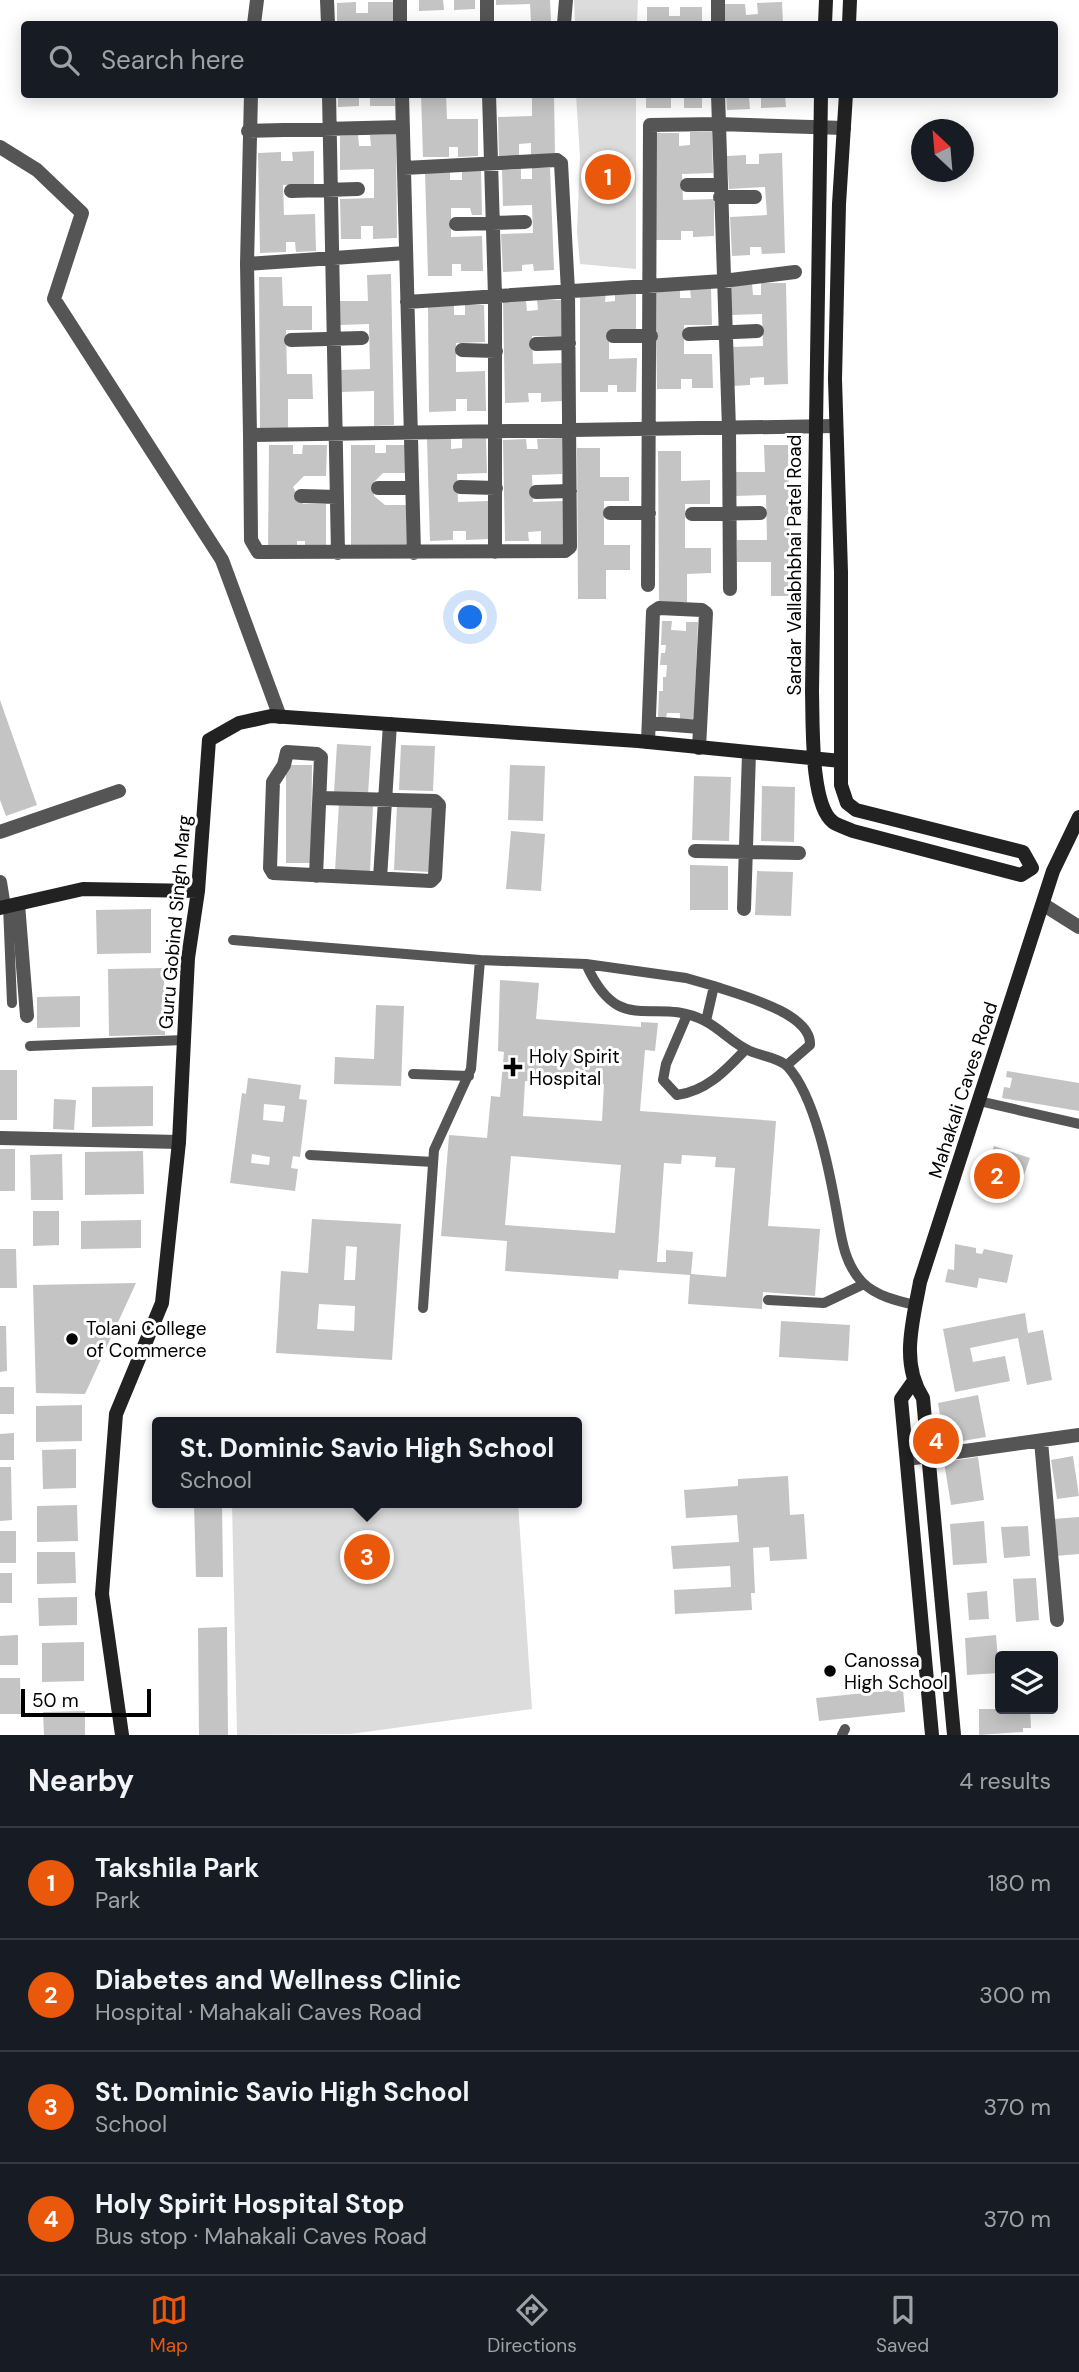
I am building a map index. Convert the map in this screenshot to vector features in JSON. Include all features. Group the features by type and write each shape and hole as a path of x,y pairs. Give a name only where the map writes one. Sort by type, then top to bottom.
{"main road":[{"path":"825,21 826,0"},
{"path":"849,21 850,0"},
{"name":"Sardar Vallabhbhai Patel Road","path":"821,98 812,692 820,799 831,821 853,831 1021,875 1032,868"},
{"path":"846,98 838,229 836,425 841,785 847,803 856,810 1023,852 1032,868 1053,871"},
{"name":"Guru Gobind Singh Marg","path":"122,1735 102,1594 116,1414 162,1303 179,1142 188,957 198,891 209,740 239,723 280,717 648,743 841,761"},
{"name":"Mahakali Caves Road","path":"954,1735 930,1456 923,1398 912,1382 909,1349 920,1282 1053,871 1079,817"},
{"path":"8,906 83,889 198,891"},
{"name":"Mahakali Caves Road","path":"912,1382 901,1399 933,1735"}],"street":[{"path":"254,21 257,0"},
{"path":"327,0 328,21"},
{"path":"400,0 400,21"},
{"path":"487,0 487,21"},
{"path":"564,21 566,0"},
{"path":"718,0 718,21"},
{"path":"251,98 247,264 251,540 255,548 263,553 569,549 568,291 560,162 404,168"},
{"path":"329,98 338,553"},
{"path":"402,98 414,553"},
{"path":"489,98 496,351 495,552"},
{"path":"718,98 729,429 730,589"},
{"path":"648,585 651,336 649,128 654,123 844,128"},
{"path":"248,131 403,127"},
{"path":"0,147 37,170 82,213 54,299 222,560 280,717"},
{"path":"687,185 755,197"},
{"path":"291,191 358,189"},
{"path":"456,224 525,222"},
{"path":"247,264 406,253"},
{"path":"407,302 723,281 795,272"},
{"path":"689,334 757,331"},
{"path":"613,336 651,336"},
{"path":"291,340 362,338"},
{"path":"536,344 569,343"},
{"path":"462,350 496,351"},
{"path":"250,435 650,431 836,425"},
{"path":"460,487 496,488"},
{"path":"378,488 412,488"},
{"path":"536,492 570,491"},
{"path":"302,496 337,497"},
{"path":"610,513 649,513"},
{"path":"692,514 760,513"},
{"path":"648,743 653,612 659,608 702,610 706,613 699,748"},
{"path":"649,723 700,727"},
{"path":"380,878 390,724"},
{"path":"316,876 321,756 286,753 284,765 272,782 271,870 275,873 316,876 431,881 435,877 439,803 320,798"},
{"path":"744,909 749,753"},
{"path":"0,832 119,791"},
{"path":"695,851 799,853"},
{"path":"0,882 8,906 27,1016"},
{"path":"1044,905 1079,926"},
{"path":"0,1138 179,1142"},
{"path":"907,1459 1079,1435"},
{"path":"1041,1441 1057,1620"}],"lane":[{"path":"8,906 12,1003"},
{"path":"233,940 480,960 586,964 686,978 768,1006 802,1023 811,1035 810,1045 787,1065"},
{"path":"423,1308 436,1141 468,1076 480,960"},
{"path":"586,964 595,984 612,1003 624,1009 687,1014 706,1021 747,1049 787,1065 800,1085 813,1120 846,1256 864,1284 894,1300 916,1306"},
{"path":"706,1021 714,986"},
{"path":"687,1014 666,1064 663,1080 677,1095 690,1093 719,1077 747,1049"},
{"path":"30,1046 184,1040"},
{"path":"413,1074 468,1076"},
{"path":"979,1101 1079,1124"},
{"path":"310,1155 433,1162"},
{"path":"768,1300 824,1303 864,1284"}],"shaded area":[{"path":"574,0 638,0 637,21 575,21"},
{"path":"576,98 636,98 636,269 580,264 577,232 580,157"},
{"path":"232,1508 518,1508 532,1709 351,1734 237,1735"}],"building":[{"path":"419,0 443,0 444,10 419,11"},
{"path":"454,0 475,0 475,9 454,10"},
{"path":"496,0 550,0 551,21 531,21 530,4 496,5"},
{"path":"356,2 356,13 368,13 368,2 393,2 393,21 337,21 337,3"},
{"path":"782,2 783,21 724,21 723,4 745,4 746,15 758,14 757,3"},
{"path":"647,7 669,7 669,16 680,16 680,7 702,7 702,21 647,21"},
{"path":"338,98 359,98 359,106 338,107"},
{"path":"370,98 394,98 395,106 370,106"},
{"path":"421,98 446,98 447,119 478,119 478,156 458,157 458,147 449,147 449,157 423,157"},
{"path":"532,98 554,98 555,156 531,157 531,143 519,144 519,157 499,157 498,117 532,116"},
{"path":"646,98 671,98 671,108 646,108"},
{"path":"684,98 702,98 702,108 684,108"},
{"path":"726,98 749,98 750,109 727,110"},
{"path":"761,98 785,98 786,107 761,108"},
{"path":"690,132 712,132 713,173 682,174 683,200 714,199 714,236 693,237 693,231 681,231 681,240 656,240 654,133 679,133 679,146 690,145"},
{"path":"396,134 397,238 373,239 373,226 361,226 361,239 341,239 340,199 374,198 374,169 340,170 340,136 358,135 359,146 371,146 370,135"},
{"path":"314,151 314,184 283,185 284,215 315,214 316,251 296,252 295,242 286,242 286,252 260,253 258,153 281,152 281,161 293,161 292,152"},
{"path":"782,153 785,253 762,254 761,247 750,247 750,255 732,256 730,217 767,215 765,187 729,189 727,156 746,155 746,164 759,164 759,154"},
{"path":"532,168 550,168 554,270 534,271 533,264 522,265 522,271 503,272 501,234 533,233 532,205 503,206 502,170 521,169 521,179 532,179"},
{"path":"481,169 482,215 472,215 470,208 451,208 451,237 482,236 483,271 461,271 461,264 452,264 452,276 428,276 425,171 450,170 450,180 462,180 462,170"},
{"path":"391,274 394,425 374,426 374,391 340,392 340,370 370,369 369,324 339,325 339,301 368,301 367,275"},
{"path":"259,277 282,277 283,306 312,306 312,330 286,330 287,374 312,374 313,399 288,399 288,428 260,428"},
{"path":"761,283 786,283 788,384 764,385 764,377 750,378 750,385 732,386 732,347 763,346 762,314 731,315 730,284 752,284 753,295 761,295"},
{"path":"711,288 712,325 684,325 684,354 712,354 713,388 692,388 692,379 681,379 681,389 657,389 655,289 680,289 680,298 691,298 690,289"},
{"path":"580,292 606,292 605,302 615,301 615,292 636,292 636,332 609,332 609,359 637,358 636,392 617,392 617,385 608,385 608,392 580,392"},
{"path":"537,300 561,300 562,336 532,336 533,364 563,363 564,401 541,402 541,393 528,393 529,402 505,403 503,301 526,301 527,311 538,310"},
{"path":"454,305 454,315 465,315 465,305 484,305 485,342 456,343 456,372 485,371 486,411 467,411 467,399 456,399 456,411 429,412 428,306"},
{"path":"486,438 487,473 457,474 458,502 488,501 489,539 466,540 466,531 453,531 453,540 430,541 427,439 451,439 451,449 462,448 462,439"},
{"path":"562,438 562,474 532,475 533,502 563,501 564,544 541,544 541,531 528,532 529,541 505,541 503,440 526,439 527,449 538,449 537,439"},
{"path":"269,445 293,445 293,454 302,454 303,445 327,445 326,476 304,476 293,487 303,504 326,504 326,551 305,551 305,541 297,541 297,551 268,551"},
{"path":"351,445 375,445 375,453 386,453 386,445 405,445 405,473 383,473 374,482 374,496 385,505 408,505 408,550 351,550"},
{"path":"764,445 788,445 791,596 771,596 771,562 737,562 737,540 767,540 766,495 736,496 735,472 765,472"},
{"path":"577,448 600,448 600,477 629,477 629,501 604,501 604,545 630,545 630,570 606,570 606,599 578,599"},
{"path":"658,451 681,451 681,481 710,480 710,504 685,504 685,548 711,548 711,573 687,574 687,602 659,603"},
{"path":"662,621 672,621 671,630 686,631 686,622 698,622 694,719 680,719 680,713 667,713 666,718 658,718 659,691 663,691 663,677 666,677 667,665 660,665 661,653 665,653 666,645 661,645"},
{"path":"0,700 37,805 6,816 0,800"},
{"path":"337,744 371,746 368,795 334,793"},
{"path":"401,745 435,746 433,791 399,790"},
{"path":"286,765 312,765 311,863 286,863"},
{"path":"510,765 545,766 543,821 508,820"},
{"path":"694,776 731,777 729,841 692,840"},
{"path":"762,786 795,787 794,842 761,841"},
{"path":"339,803 373,805 370,873 335,871"},
{"path":"397,805 432,806 429,872 394,870"},
{"path":"511,831 545,834 541,891 506,889"},
{"path":"690,865 728,866 728,910 690,910"},
{"path":"757,871 793,872 791,916 755,915"},
{"path":"151,909 151,953 97,954 96,910"},
{"path":"164,968 165,1035 109,1036 108,969"},
{"path":"500,980 539,983 536,1019 641,1027 641,1022 658,1023 655,1051 645,1050 640,1111 776,1121 768,1226 820,1229 815,1296 763,1292 762,1309 688,1304 690,1275 619,1270 618,1279 505,1271 507,1241 441,1236 449,1135 487,1138 491,1096 500,1097 504,1052 498,1051","holes":["525,1081 604,1084 602,1121 523,1116","682,1155 716,1157 715,1167 735,1168 726,1277 691,1274 693,1252 666,1250 666,1262 657,1262 664,1163 681,1164","511,1156 621,1165 615,1233 505,1225"]},
{"path":"80,996 80,1027 37,1028 37,997"},
{"path":"376,1005 404,1006 401,1086 334,1084 335,1057 374,1059"},
{"path":"0,1070 17,1070 17,1120 0,1120"},
{"path":"1007,1071 1079,1083 1079,1111 1002,1098 1004,1087 1010,1088 1012,1078 1006,1077"},
{"path":"248,1078 301,1085 299,1099 307,1100 300,1157 293,1156 291,1168 298,1169 295,1191 230,1183 242,1093 246,1094","holes":["264,1104 285,1106 283,1122 263,1120","252,1154 270,1157 269,1165 251,1163"]},
{"path":"153,1086 153,1126 92,1127 92,1087"},
{"path":"54,1099 76,1100 74,1130 53,1129"},
{"path":"994,1146 1030,1158 1018,1192 982,1179"},
{"path":"0,1149 15,1149 15,1191 0,1191"},
{"path":"143,1151 144,1194 85,1195 85,1152"},
{"path":"62,1154 63,1200 31,1200 30,1155"},
{"path":"33,1211 59,1211 59,1245 33,1246"},
{"path":"312,1219 401,1224 392,1360 276,1353 281,1271 308,1273","holes":["346,1246 357,1247 355,1280 344,1280","319,1304 355,1306 354,1331 317,1329"]},
{"path":"141,1220 141,1248 81,1249 81,1221"},
{"path":"955,1244 976,1248 976,1253 982,1254 984,1249 1013,1255 1007,1283 979,1278 977,1288 945,1282 948,1269 954,1270"},
{"path":"0,1249 16,1249 17,1288 0,1288"},
{"name":"Tolani College of Commerce","path":"136,1283 85,1394 36,1393 33,1285"},
{"path":"1025,1313 1028,1333 1043,1330 1052,1380 1027,1385 1018,1338 970,1348 973,1362 1005,1356 1010,1381 955,1392 943,1329"},
{"path":"781,1321 850,1325 848,1361 779,1357"},
{"path":"0,1326 6,1326 7,1371 0,1372"},
{"path":"0,1387 14,1387 14,1414 0,1414"},
{"path":"978,1395 986,1437 945,1444 938,1403"},
{"path":"82,1405 82,1441 36,1442 36,1406"},
{"path":"14,1433 14,1460 0,1460 0,1434"},
{"path":"76,1449 76,1488 43,1489 42,1450"},
{"path":"1073,1456 1079,1496 1057,1499 1051,1460"},
{"path":"978,1457 984,1500 951,1505 944,1462"},
{"path":"0,1467 11,1467 12,1520 0,1521"},
{"path":"788,1476 790,1515 804,1514 807,1559 770,1561 769,1547 753,1548 755,1593 751,1593 752,1610 675,1614 674,1590 731,1587 730,1566 673,1569 671,1546 739,1542 737,1515 686,1518 684,1490 738,1486 738,1479"},
{"path":"77,1505 78,1541 37,1542 37,1506"},
{"path":"194,1508 222,1508 223,1577 196,1577"},
{"path":"1079,1517 1079,1554 1055,1556 1053,1519"},
{"path":"984,1521 987,1563 953,1565 950,1524"},
{"path":"1028,1526 1030,1556 1004,1558 1001,1527"},
{"path":"0,1531 16,1531 16,1563 0,1563"},
{"path":"37,1552 75,1552 76,1583 37,1584"},
{"path":"0,1573 12,1573 12,1603 0,1603"},
{"path":"1036,1578 1039,1620 1016,1622 1013,1579"},
{"path":"987,1591 989,1619 969,1620 967,1593"},
{"path":"77,1597 77,1625 39,1626 38,1598"},
{"path":"227,1627 228,1735 199,1735 198,1628"},
{"path":"18,1635 18,1665 0,1665 0,1636"},
{"path":"996,1635 995,1673 967,1675 965,1638"},
{"path":"84,1642 84,1681 42,1682 42,1643"},
{"path":"0,1678 20,1678 21,1714 0,1714"},
{"path":"903,1689 905,1712 819,1721 816,1698"},
{"path":"979,1709 995,1709 995,1714 1030,1714 1031,1728 1023,1728 1023,1732 979,1735"},
{"path":"85,1711 85,1735 44,1735 43,1712"}],"place":[{"name":"Takshila Park","path":"608,177"},
{"name":"Holy Spirit Hospital","path":"513,1067"},
{"name":"Diabetes and Wellness Clinic","path":"997,1176"},
{"name":"Tolani College of Commerce","path":"72,1339"},
{"name":"Holy Spirit Hospital Stop","path":"936,1441"},
{"name":"St. Dominic Savio High School","path":"367,1557"},
{"name":"Canossa High School","path":"830,1671"}]}
